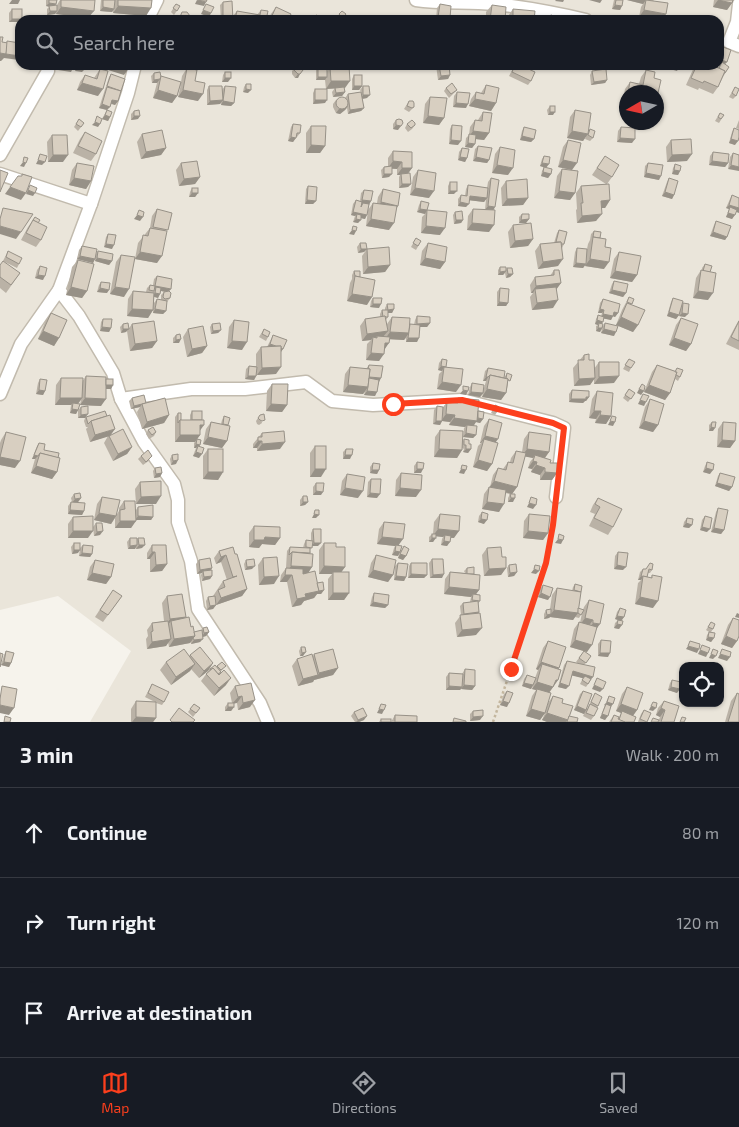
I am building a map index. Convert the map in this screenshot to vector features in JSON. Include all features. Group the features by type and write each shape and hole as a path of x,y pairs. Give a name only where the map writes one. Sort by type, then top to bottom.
{"street":[{"path":"150,15 157,0"},
{"path":"416,0 494,4 562,15"},
{"path":"729,43 737,22 739,4"},
{"path":"0,394 21,344 59,290 91,204 128,93 134,70"},
{"path":"0,156 48,71"},
{"path":"0,174 91,204"},
{"path":"59,290 80,316 113,373 121,399 144,442 174,484 178,500 178,522 192,561 198,609 260,703 268,722"},
{"path":"121,399 191,389 245,389 306,382 332,401 373,405 462,400 492,406 553,423 564,428 556,497"}],"path":[{"path":"493,722 546,563 556,497"}],"shaded area":[{"path":"0,0 739,0 739,722 90,722 131,651 58,596 0,610"}],"building":[{"path":"49,0 57,0 56,4 49,3"},
{"path":"61,0 95,0 94,11 61,7"},
{"path":"103,0 115,0 114,9 103,7"},
{"path":"118,0 152,0 151,8 118,6"},
{"path":"616,0 623,0 622,6 615,5"},
{"path":"646,0 668,3 666,14 644,10"},
{"path":"718,0 733,0 732,3"},
{"path":"232,1 233,15 223,15 223,2"},
{"path":"176,4 180,6 177,11 173,8"},
{"path":"206,4 214,7 211,13 203,10"},
{"path":"440,4 451,6 450,15 438,15"},
{"path":"57,5 57,11 50,11 49,6"},
{"path":"492,5 506,7 505,15 491,15"},
{"path":"276,7 291,14 290,15 272,15"},
{"path":"12,9 22,9 22,15 15,15 15,19 12,19"},
{"path":"513,9 535,11 535,15 513,15"},
{"path":"261,10 268,11 267,15 260,15"},
{"path":"237,11 260,15 236,15"},
{"path":"342,11 346,14 340,15"},
{"path":"182,12 187,12 189,15 181,15"},
{"path":"0,37 3,37 2,42 8,43 6,54 0,53"},
{"path":"7,41 15,42 15,55 6,54"},
{"path":"724,47 731,50 727,62 724,61"},
{"path":"724,63 729,67 724,73 725,71 723,70"},
{"path":"100,70 108,71 103,89 82,83 85,75 97,79"},
{"path":"187,70 197,70 195,81 205,83 203,94 183,90"},
{"path":"294,70 303,70 300,74"},
{"path":"318,70 327,70 327,77 318,77"},
{"path":"330,70 349,70 350,81 331,81"},
{"path":"440,70 450,70 450,75 441,76"},
{"path":"513,70 531,70 535,72 531,81 512,72"},
{"path":"606,70 607,80 594,82 592,71"},
{"path":"646,70 655,72 654,78 661,80 660,85 643,85"},
{"path":"695,70 725,71 718,87 691,78"},
{"path":"160,72 160,79 154,80 154,73"},
{"path":"225,72 231,72 231,78 225,78"},
{"path":"111,74 125,79 121,91 107,86"},
{"path":"354,75 362,75 362,86 354,86"},
{"path":"161,76 181,82 177,96 158,90"},
{"path":"630,82 643,85 629,85"},
{"path":"452,83 457,90 451,94 446,88"},
{"path":"246,84 251,84 251,90 246,89"},
{"path":"486,85 499,88 496,103 475,99 476,92 484,94"},
{"path":"209,86 222,86 223,100 210,101"},
{"path":"225,86 236,87 234,103 223,101"},
{"path":"363,86 369,86 370,95 363,95"},
{"path":"107,87 121,91 118,101 112,100 110,107 102,104"},
{"path":"344,87 345,92 336,93 335,88"},
{"path":"735,87 739,89 736,96 732,93"},
{"path":"315,89 327,89 327,100 315,100"},
{"path":"361,92 364,108 350,110 348,94"},
{"path":"457,92 470,93 468,104 456,103"},
{"path":"340,97 344,97 348,103 344,109 340,109 336,105 336,101"},
{"path":"430,97 447,98 444,118 428,116"},
{"path":"409,101 413,101 414,107 407,106"},
{"path":"550,106 555,106 555,112 550,112"},
{"path":"107,110 112,112 110,117 105,115"},
{"path":"139,110 140,116 134,116 134,111"},
{"path":"575,110 591,113 588,134 572,131"},
{"path":"483,112 492,113 489,133 473,131 475,120 482,121"},
{"path":"720,113 724,115 721,119 718,117"},
{"path":"97,116 102,119 100,124 95,122"},
{"path":"79,119 84,123 81,127 76,124"},
{"path":"399,119 403,123 401,126 396,125 396,120"},
{"path":"412,120 415,125 411,128 407,124"},
{"path":"293,124 301,125 300,133 297,133 296,138 291,137"},
{"path":"452,125 462,126 461,141 451,140"},
{"path":"311,126 326,126 325,146 311,145"},
{"path":"524,127 536,130 534,139 522,136"},
{"path":"734,128 739,130 738,141 731,139"},
{"path":"590,129 595,131 593,138 588,135"},
{"path":"162,130 166,148 146,152 142,134"},
{"path":"621,130 635,130 635,139 620,138"},
{"path":"85,132 102,141 96,154 78,146"},
{"path":"469,134 476,135 475,144 468,143"},
{"path":"52,135 67,135 68,155 53,155"},
{"path":"691,139 692,154 672,155 671,140"},
{"path":"568,140 581,143 577,163 563,160"},
{"path":"478,146 492,148 489,160 476,157"},
{"path":"500,147 515,150 513,168 497,165"},
{"path":"462,148 469,149 467,158 460,157"},
{"path":"393,151 412,152 412,168 402,168 402,162 393,161"},
{"path":"713,152 729,154 728,163 712,161"},
{"path":"733,153 739,155 739,167 731,165"},
{"path":"40,154 47,156 45,162 38,160"},
{"path":"544,156 550,157 549,164 542,163"},
{"path":"605,156 619,165 612,177 597,168"},
{"path":"24,157 28,158 26,163 23,162"},
{"path":"197,161 200,177 184,179 181,163"},
{"path":"77,163 94,166 91,181 74,178"},
{"path":"648,163 663,165 661,176 646,173"},
{"path":"675,164 681,166 680,171 674,170"},
{"path":"392,166 392,174 384,174 384,167"},
{"path":"544,167 552,169 551,174 543,172"},
{"path":"562,169 578,171 575,193 559,191"},
{"path":"0,170 8,173 0,192"},
{"path":"418,170 436,173 434,191 415,188"},
{"path":"410,173 411,184 402,184 401,174"},
{"path":"22,174 32,177 26,193 10,187 18,176 22,176"},
{"path":"491,178 499,180 495,207 488,206"},
{"path":"669,178 678,181 674,195 665,192"},
{"path":"527,179 528,198 507,199 506,181"},
{"path":"450,182 457,182 457,191 450,191"},
{"path":"609,184 610,200 601,201 602,214 582,216 581,186"},
{"path":"30,185 37,188 35,193 28,190"},
{"path":"468,185 488,188 487,198 470,196 469,204 460,202 461,195 467,196"},
{"path":"308,186 317,187 316,201 307,200"},
{"path":"192,188 198,188 198,193 192,193"},
{"path":"383,189 400,193 398,206 381,202"},
{"path":"364,190 373,191 371,201 362,200"},
{"path":"732,195 739,198 739,208 729,205"},
{"path":"356,200 362,202 361,207 363,203 369,204 367,215 353,212"},
{"path":"421,201 429,203 427,210 420,209"},
{"path":"373,203 397,206 394,223 371,219"},
{"path":"730,207 737,210 735,215 728,213"},
{"path":"3,208 33,214 21,232 0,226"},
{"path":"157,209 172,213 168,230 153,227"},
{"path":"473,209 495,210 494,225 472,223"},
{"path":"139,210 144,212 143,217 137,215"},
{"path":"427,210 447,212 445,228 426,226"},
{"path":"462,211 463,220 456,220 455,212"},
{"path":"357,214 361,215 361,220 356,219"},
{"path":"522,214 529,214 529,219 521,220"},
{"path":"35,217 40,220 38,223 33,220"},
{"path":"33,220 47,227 41,240 26,233"},
{"path":"716,221 731,226 727,237 713,232"},
{"path":"531,223 533,239 515,241 513,225"},
{"path":"353,226 357,227 356,231 352,230"},
{"path":"150,228 167,231 162,256 140,252 143,235 148,236"},
{"path":"559,230 567,232 564,244 556,242"},
{"path":"594,231 601,232 600,238 593,237"},
{"path":"108,234 116,235 114,245 106,244"},
{"path":"593,237 606,239 605,247 611,248 609,262 590,259"},
{"path":"416,238 421,241 418,246 413,243"},
{"path":"561,242 563,259 543,262 540,244"},
{"path":"360,243 366,243 367,249 361,249"},
{"path":"428,243 447,247 445,262 425,258"},
{"path":"82,246 97,249 95,259 80,256"},
{"path":"389,247 390,265 368,267 367,249"},
{"path":"577,248 587,249 586,264 576,263"},
{"path":"8,251 22,258 19,264 6,257"},
{"path":"98,251 113,254 112,261 97,258"},
{"path":"619,252 641,256 637,275 615,271"},
{"path":"121,255 135,257 129,289 115,287"},
{"path":"78,260 94,264 87,291 71,287"},
{"path":"3,261 20,273 11,285 0,277 0,265"},
{"path":"705,264 712,266 710,272 703,271"},
{"path":"40,266 47,268 45,276 38,275"},
{"path":"500,267 506,267 506,271 500,272"},
{"path":"507,268 512,268 513,274 508,274"},
{"path":"554,270 559,270 561,283 536,286 535,277 554,275"},
{"path":"701,270 716,273 713,293 698,291"},
{"path":"354,271 360,271 360,277 355,276"},
{"path":"157,276 172,279 171,289 155,286"},
{"path":"355,276 375,280 372,297 352,294"},
{"path":"614,281 628,284 626,293 612,290"},
{"path":"101,282 110,283 109,290 100,288"},
{"path":"150,285 155,286 154,291 149,290"},
{"path":"156,287 161,288 160,294 155,293"},
{"path":"556,287 558,300 537,303 535,289"},
{"path":"500,288 509,289 508,303 499,302"},
{"path":"133,291 154,293 153,310 132,309"},
{"path":"169,291 171,293 170,298 165,299 163,297 164,292"},
{"path":"629,297 634,299 632,304 627,302"},
{"path":"373,298 382,298 381,304 373,304"},
{"path":"673,298 683,301 679,315 669,312"},
{"path":"157,299 167,301 166,311 155,309"},
{"path":"603,299 620,304 618,313 614,312 613,316 603,314 604,310 600,309"},
{"path":"627,303 645,310 638,325 621,317"},
{"path":"683,303 689,304 688,314 682,313"},
{"path":"387,304 394,304 394,309 388,310"},
{"path":"382,310 388,310 388,317 383,317"},
{"path":"51,313 67,320 59,338 43,331"},
{"path":"598,315 604,317 603,322 597,320"},
{"path":"385,316 388,331 367,334 365,319"},
{"path":"417,316 430,317 430,323 417,324"},
{"path":"392,317 410,318 409,333 390,332"},
{"path":"681,318 698,324 691,344 674,338"},
{"path":"103,319 112,319 111,328 102,327"},
{"path":"234,320 249,322 247,342 232,341"},
{"path":"154,321 157,341 135,344 132,324"},
{"path":"739,321 739,341 731,337"},
{"path":"128,323 129,329 123,329 123,324"},
{"path":"220,323 221,330 213,331 212,324"},
{"path":"599,323 603,324 602,328 598,328"},
{"path":"605,323 618,326 616,332 604,329"},
{"path":"410,324 420,325 419,338 408,338"},
{"path":"203,326 207,346 192,349 188,329"},
{"path":"264,329 270,332 268,337 262,334"},
{"path":"180,334 181,339 176,340 176,335"},
{"path":"273,335 287,340 283,349 281,346 270,344"},
{"path":"377,336 390,337 389,343 385,343 384,354 371,353 373,337 377,338"},
{"path":"281,346 281,367 262,368 261,347"},
{"path":"589,354 589,360 594,360 595,378 579,379 578,360 584,360 584,355"},
{"path":"442,359 447,360 446,367 441,366"},
{"path":"629,359 635,362 631,368 625,365"},
{"path":"599,362 619,362 619,376 599,377"},
{"path":"369,365 383,366 381,378 369,377"},
{"path":"657,365 677,372 670,393 649,385"},
{"path":"249,366 257,367 256,376 248,376"},
{"path":"350,367 370,369 368,387 348,385"},
{"path":"444,367 463,369 461,385 442,382"},
{"path":"488,368 505,371 504,378 490,375 486,377"},
{"path":"677,368 683,370 680,377 675,372"},
{"path":"507,373 512,375 510,381 506,378"},
{"path":"490,375 508,379 506,393 487,389"},
{"path":"86,376 106,377 106,399 85,398"},
{"path":"61,378 83,378 82,398 60,398"},
{"path":"369,378 379,380 377,392 367,391"},
{"path":"40,379 47,380 45,391 39,390"},
{"path":"106,379 113,379 113,385 106,385"},
{"path":"472,383 484,385 483,393 471,392"},
{"path":"272,384 288,384 287,405 271,404"},
{"path":"642,384 645,386 644,391 639,389"},
{"path":"463,386 469,387 468,391 463,390"},
{"path":"629,389 635,393 631,399 625,395"},
{"path":"572,390 589,391 589,397 586,397 586,399 571,399"},
{"path":"597,391 613,393 611,416 600,415 601,411 594,411"},
{"path":"643,394 649,396 646,402 640,400"},
{"path":"144,395 146,403 134,406 132,398"},
{"path":"165,398 169,415 147,422 142,404"},
{"path":"458,398 479,400 477,421 454,418 455,415 446,414 447,402 458,403"},
{"path":"650,399 664,404 658,425 644,421"},
{"path":"73,403 80,404 78,410 72,409"},
{"path":"495,405 499,407 497,412 493,410"},
{"path":"88,406 88,414 81,415 81,407"},
{"path":"437,406 443,407 442,421 436,421"},
{"path":"105,411 107,416 91,421 88,424 86,417"},
{"path":"192,411 202,411 202,420 192,420"},
{"path":"478,411 484,412 483,419 478,418"},
{"path":"178,413 181,413 181,420 178,423"},
{"path":"264,414 265,420 262,421 258,418"},
{"path":"110,415 115,429 95,435 91,421"},
{"path":"224,416 230,418 228,425 223,424"},
{"path":"612,416 616,417 615,422 610,421"},
{"path":"489,419 502,423 498,439 485,436"},
{"path":"180,420 204,420 204,425 200,425 200,435 180,435"},
{"path":"211,422 230,426 227,441 208,437"},
{"path":"712,422 716,422 715,428 711,427"},
{"path":"723,422 736,423 735,441 722,440"},
{"path":"467,425 477,426 476,435 466,433"},
{"path":"153,427 156,432 152,435 148,430"},
{"path":"123,429 132,447 118,454 109,436"},
{"path":"440,430 463,431 462,450 439,449"},
{"path":"284,431 285,442 262,444 262,441 258,441 258,437 262,437 262,433"},
{"path":"6,432 26,437 20,461 0,457"},
{"path":"529,432 551,435 549,452 527,449"},
{"path":"197,439 201,440 200,445 196,444"},
{"path":"464,439 469,440 471,449 466,449"},
{"path":"484,439 498,443 492,464 478,460"},
{"path":"39,443 45,444 44,450 59,453 58,458 40,453 38,456 34,455"},
{"path":"198,446 204,448 202,454 196,452"},
{"path":"315,446 326,446 326,469 315,469"},
{"path":"208,449 223,449 223,472 208,472"},
{"path":"346,449 353,449 352,455 345,455"},
{"path":"148,450 152,456 146,462 141,456"},
{"path":"516,451 526,453 517,487 494,481 498,468 506,470 508,462 513,463"},
{"path":"40,453 60,458 57,472 36,466"},
{"path":"178,454 178,460 173,461 172,455"},
{"path":"535,455 551,460 550,463 557,463 557,473 545,472 545,468 536,465 537,462 533,461"},
{"path":"417,462 424,463 423,469 417,469"},
{"path":"707,462 714,464 713,470 706,468"},
{"path":"373,463 380,464 379,470 372,470"},
{"path":"462,465 467,466 466,470 461,469"},
{"path":"161,467 162,473 156,474 155,468"},
{"path":"401,473 422,475 421,490 400,488"},
{"path":"720,473 735,477 732,487 717,483"},
{"path":"347,474 365,477 363,491 345,488"},
{"path":"371,479 381,479 380,494 370,493"},
{"path":"161,481 161,496 141,497 140,482"},
{"path":"316,483 324,483 323,492 316,491"},
{"path":"489,487 506,490 504,504 487,502"},
{"path":"80,493 81,498 75,499 74,494"},
{"path":"510,494 515,494 515,498 511,498"},
{"path":"303,496 307,496 308,502 303,502"},
{"path":"102,497 120,500 116,516 99,513"},
{"path":"531,497 537,499 536,505 529,503"},
{"path":"598,498 622,509 613,527 594,518 600,507 595,504"},
{"path":"124,501 135,501 136,521 120,521 120,510 125,509"},
{"path":"71,502 85,503 84,511 70,510"},
{"path":"153,505 153,517 138,516 138,507"},
{"path":"718,508 728,510 724,530 714,528"},
{"path":"315,510 319,510 319,515 314,514"},
{"path":"482,512 488,514 487,520 481,519"},
{"path":"440,514 460,516 459,531 438,529"},
{"path":"529,514 550,516 548,533 528,531"},
{"path":"93,516 93,531 73,531 73,517"},
{"path":"705,516 712,518 710,529 702,527"},
{"path":"687,518 693,519 692,525 686,523"},
{"path":"384,522 405,524 403,539 382,537"},
{"path":"96,523 102,523 103,531 97,532"},
{"path":"254,526 280,527 280,538 265,537 264,540 254,540"},
{"path":"313,529 321,529 321,543 314,543"},
{"path":"432,534 436,534 436,538 432,538"},
{"path":"559,534 564,536 563,540 558,539"},
{"path":"445,535 451,536 450,542 444,541"},
{"path":"130,538 137,538 137,545 130,546"},
{"path":"138,538 144,538 145,545 139,545"},
{"path":"306,540 313,541 312,548 306,547"},
{"path":"74,543 80,543 80,550 74,550"},
{"path":"324,543 336,543 336,547 345,547 345,567 324,566"},
{"path":"83,545 93,546 92,554 82,553"},
{"path":"152,545 166,545 167,564 156,565 155,552 152,552"},
{"path":"396,545 402,546 400,552 395,551"},
{"path":"404,546 409,549 406,556 400,554"},
{"path":"233,547 235,554 237,554 247,589 221,598 218,590 225,587 223,581 237,576 233,577 226,555 221,557 219,551"},
{"path":"290,547 310,548 310,553 292,552 289,555"},
{"path":"501,547 502,557 506,557 506,568 489,569 487,548"},
{"path":"292,552 313,554 312,567 291,566"},
{"path":"618,552 628,553 626,567 617,565"},
{"path":"376,555 396,560 393,575 373,570"},
{"path":"277,557 279,576 264,577 263,558"},
{"path":"210,558 212,568 200,570 199,560"},
{"path":"254,559 255,566 247,567 246,560"},
{"path":"432,559 443,559 444,574 433,575"},
{"path":"95,560 114,564 111,577 92,573"},
{"path":"398,563 408,564 406,577 396,576"},
{"path":"411,563 427,563 427,575 411,574"},
{"path":"650,563 653,564 652,570 649,569 647,577 641,576 643,569 646,569"},
{"path":"516,564 517,572 510,573 509,565"},
{"path":"535,565 540,566 539,571 534,569"},
{"path":"474,567 474,574 467,574 467,568"},
{"path":"286,568 303,569 303,574 315,571 319,591 305,594 306,597 297,599 292,575 285,575"},
{"path":"212,570 212,576 204,577 203,571"},
{"path":"333,572 349,572 349,593 333,593"},
{"path":"450,572 480,575 479,590 449,587"},
{"path":"652,575 662,577 658,601 640,597 643,576 652,578"},
{"path":"323,582 324,590 319,591 317,583"},
{"path":"575,584 582,586 581,592 574,590"},
{"path":"543,585 553,588 550,597 541,593"},
{"path":"557,588 581,592 578,613 554,610"},
{"path":"113,590 122,596 108,615 100,610"},
{"path":"374,593 389,595 388,605 373,602"},
{"path":"182,594 186,617 170,619 167,596"},
{"path":"473,594 480,595 480,601 472,600"},
{"path":"215,596 216,605 210,606 208,597"},
{"path":"589,600 604,604 600,624 593,623 593,620 585,618"},
{"path":"478,601 479,612 464,614 463,603"},
{"path":"578,608 584,610 581,615 578,613"},
{"path":"620,608 626,610 624,617 617,616"},
{"path":"551,609 551,614 547,615 546,610"},
{"path":"480,613 482,628 462,630 460,615"},
{"path":"189,617 195,636 174,639 171,621"},
{"path":"733,618 739,620 739,636 737,641 726,636"},
{"path":"618,620 623,621 622,625 617,624"},
{"path":"168,621 171,639 152,642 152,623"},
{"path":"579,622 597,627 592,645 575,640"},
{"path":"711,622 715,624 713,629 708,627"},
{"path":"207,627 209,632 204,633 203,628"},
{"path":"202,630 203,639 194,640 194,632"},
{"path":"709,632 715,633 714,638 708,637"},
{"path":"601,640 611,641 610,653 600,653"},
{"path":"548,641 566,647 559,668 541,662"},
{"path":"690,641 700,644 699,649 688,646"},
{"path":"702,645 710,648 708,653 700,650"},
{"path":"200,647 213,663 204,671 190,655"},
{"path":"301,647 305,647 306,652 302,653"},
{"path":"184,649 195,664 176,677 166,662"},
{"path":"333,649 338,668 319,673 314,654"},
{"path":"713,649 718,651 716,656 711,654"},
{"path":"722,649 731,652 730,657 720,654"},
{"path":"6,651 14,653 11,663 4,662"},
{"path":"584,651 591,656 586,663 579,658"},
{"path":"0,653 3,654 0,667"},
{"path":"312,654 318,675 303,679 297,659"},
{"path":"567,661 595,667 593,677 573,671 569,686 560,683"},
{"path":"222,662 226,666 221,670 217,666"},
{"path":"542,664 561,670 558,680 556,680 553,687 537,682"},
{"path":"215,665 221,672 218,674 213,668 210,670"},
{"path":"213,668 219,675 224,670 231,678 219,688 206,674"},
{"path":"465,669 475,670 475,686 464,685"},
{"path":"449,673 463,674 462,687 449,686"},
{"path":"527,675 536,678 533,685 524,683"},
{"path":"585,676 591,679 588,684 582,680"},
{"path":"597,678 606,682 603,689 594,685"},
{"path":"672,680 679,682 679,689 671,687"},
{"path":"251,683 255,700 243,703 242,696 238,697 235,686"},
{"path":"152,684 169,692 164,702 148,693"},
{"path":"2,686 17,689 14,708 0,705"},
{"path":"627,687 643,693 637,710 621,704"},
{"path":"537,689 551,693 545,713 531,709"},
{"path":"507,691 513,693 509,703 503,701"},
{"path":"583,691 592,694 586,710 577,706"},
{"path":"595,693 602,697 598,706 591,702"},
{"path":"737,693 739,694 739,722 728,722"},
{"path":"553,696 563,699 562,703 573,706 568,720 547,713"},
{"path":"609,696 615,698 613,704 607,702"},
{"path":"136,701 156,702 156,718 136,717"},
{"path":"664,701 679,706 674,722 661,722 665,710 661,708"},
{"path":"653,702 657,703 656,708 651,706"},
{"path":"228,703 234,703 234,707 228,707"},
{"path":"194,704 200,708 196,713 190,709"},
{"path":"381,704 386,705 384,710 379,709"},
{"path":"590,704 598,708 594,716 586,713"},
{"path":"606,704 611,706 608,716 602,714"},
{"path":"179,708 195,720 193,722 172,722 170,720"},
{"path":"363,708 367,716 358,720 354,712"},
{"path":"483,710 483,716 473,717 473,711"},
{"path":"644,710 651,713 647,722 640,719"},
{"path":"622,711 636,717 634,722 619,720"},
{"path":"395,715 417,716 417,722 395,722"},
{"path":"614,715 619,717 618,719 625,722 611,722"},
{"path":"5,716 11,718 10,722 4,722"},
{"path":"569,716 578,718 577,722 567,722"},
{"path":"682,717 686,718 684,722 680,722"},
{"path":"454,718 466,721 466,722 453,722"},
{"path":"653,718 659,720 658,722 651,722"},
{"path":"381,719 391,719 391,722 381,722"}],"route":[{"path":"393,404 462,400 492,406 518,415 553,423 564,428 553,525 546,563 511,669"}]}
